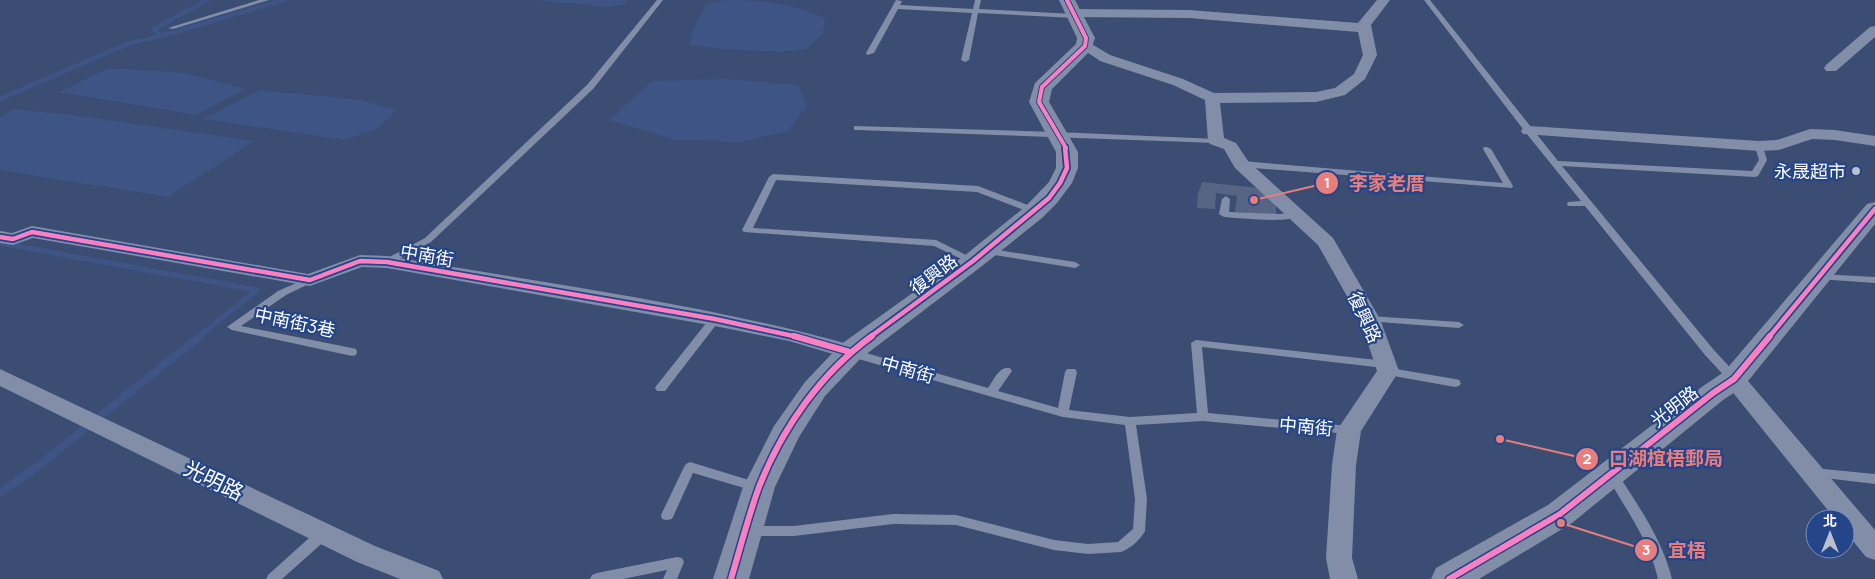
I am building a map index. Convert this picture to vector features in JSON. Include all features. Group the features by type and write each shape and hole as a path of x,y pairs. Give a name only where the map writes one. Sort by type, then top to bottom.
{"street":[{"path":"1365,28 1189,14 1071,9 1086,38 1085,46 1105,58 1178,82 1212,98 1316,97 1340,92 1360,76 1370,55 1365,28 1364,25 1384,0"},
{"path":"1831,68 1875,30"},
{"name":"復興路","path":"731,579 759,487 785,434 815,389 850,352 978,256 1035,211 1058,188 1066,174 1067,152 1039,102 1042,87 1085,46"},
{"path":"1212,98 1216,141"},
{"path":"1529,131 1759,146 1779,146 1810,134 1836,134 1875,141"},
{"name":"復興路","path":"1216,141 1230,146 1241,164 1326,242 1370,319 1387,368"},
{"name":"光明路","path":"1449,579 1560,514 1713,393 1734,379 1875,209"},
{"path":"0,237 13,239 32,232 310,280"},
{"name":"中南街","path":"310,280 360,261 387,262 714,319 790,335 850,352"},
{"path":"1344,579 1339,558 1344,465 1349,430 1387,368"},
{"name":"光明路","path":"0,377 366,554 430,579"},
{"path":"1734,379 1875,549"}],"lane":[{"path":"171,28 266,0"},
{"path":"387,262 428,240 590,87 660,0"},
{"path":"965,60 978,0"},
{"path":"1427,0 1529,131 1709,352 1734,379"},
{"path":"870,53 898,3 977,11 1071,9"},
{"path":"857,128 1216,141"},
{"path":"1555,163 1755,174 1763,160 1759,146"},
{"path":"1241,164 1509,186 1487,149"},
{"path":"1035,211 978,189 773,177 747,230 936,243 978,256 1075,265"},
{"path":"1226,199 1224,214 1280,217 1297,215"},
{"path":"1571,204 1588,203"},
{"path":"1820,276 1875,280"},
{"name":"中南街3巷","path":"310,280 282,293 232,327 352,352"},
{"path":"662,388 714,319"},
{"path":"1370,319 1460,325"},
{"path":"1203,418 1196,344 1387,368 1455,383"},
{"name":"中南街","path":"850,352 1063,413 1130,421 1203,418 1349,430"},
{"path":"991,392 1006,371"},
{"path":"1063,413 1071,372"},
{"path":"745,531 794,531 893,519 956,520 1054,544 1088,549 1121,547 1138,530 1141,499 1130,421"},
{"path":"666,515 690,467 759,487"},
{"path":"1812,473 1875,479"},
{"path":"1611,474 1650,537 1662,564 1666,579"},
{"path":"273,579 324,533"},
{"path":"597,579 677,562 670,579"}],"water":[{"path":"533,0 629,0 621,5 608,7"},
{"path":"727,0 765,2 802,9 825,19 823,33 806,49 778,52 690,45 692,33 706,4"},
{"path":"109,68 185,73 245,89 196,115 59,92"},
{"path":"725,79 798,85 807,106 788,131 741,142 676,140 609,120 652,81"},
{"path":"260,90 362,100 396,111 377,129 344,140 203,119"},
{"path":"13,109 73,115 254,141 168,197 0,170 0,117"}],"building":[{"path":"1202,182 1259,188 1276,203 1276,215 1235,212 1237,196 1216,193 1215,209 1197,208 1198,194"}],"waterway":[{"path":"161,36 154,29 207,0"},
{"path":"161,36 284,0"},
{"path":"0,99 127,44 161,36"},
{"path":"0,243 257,290 198,337"},
{"path":"0,493 38,466 200,336"}],"cycle path":[{"path":"731,579 759,487 785,434 815,389 850,352 1017,226 1049,198 1060,183 1067,168 1067,152 1059,134 1039,102 1042,87 1085,46 1086,38 1067,0"},
{"path":"1449,579 1560,514 1713,393 1734,379 1875,209"},
{"path":"0,237 13,239 32,232 310,280 360,261 387,262 715,319 791,335 850,352"}],"place":[{"name":"永晟超市","path":"1856,171"},
{"name":"李家老厝","path":"1254,200"},
{"name":"口湖椬梧郵局","path":"1500,439"},
{"name":"宜梧","path":"1561,523"}]}
